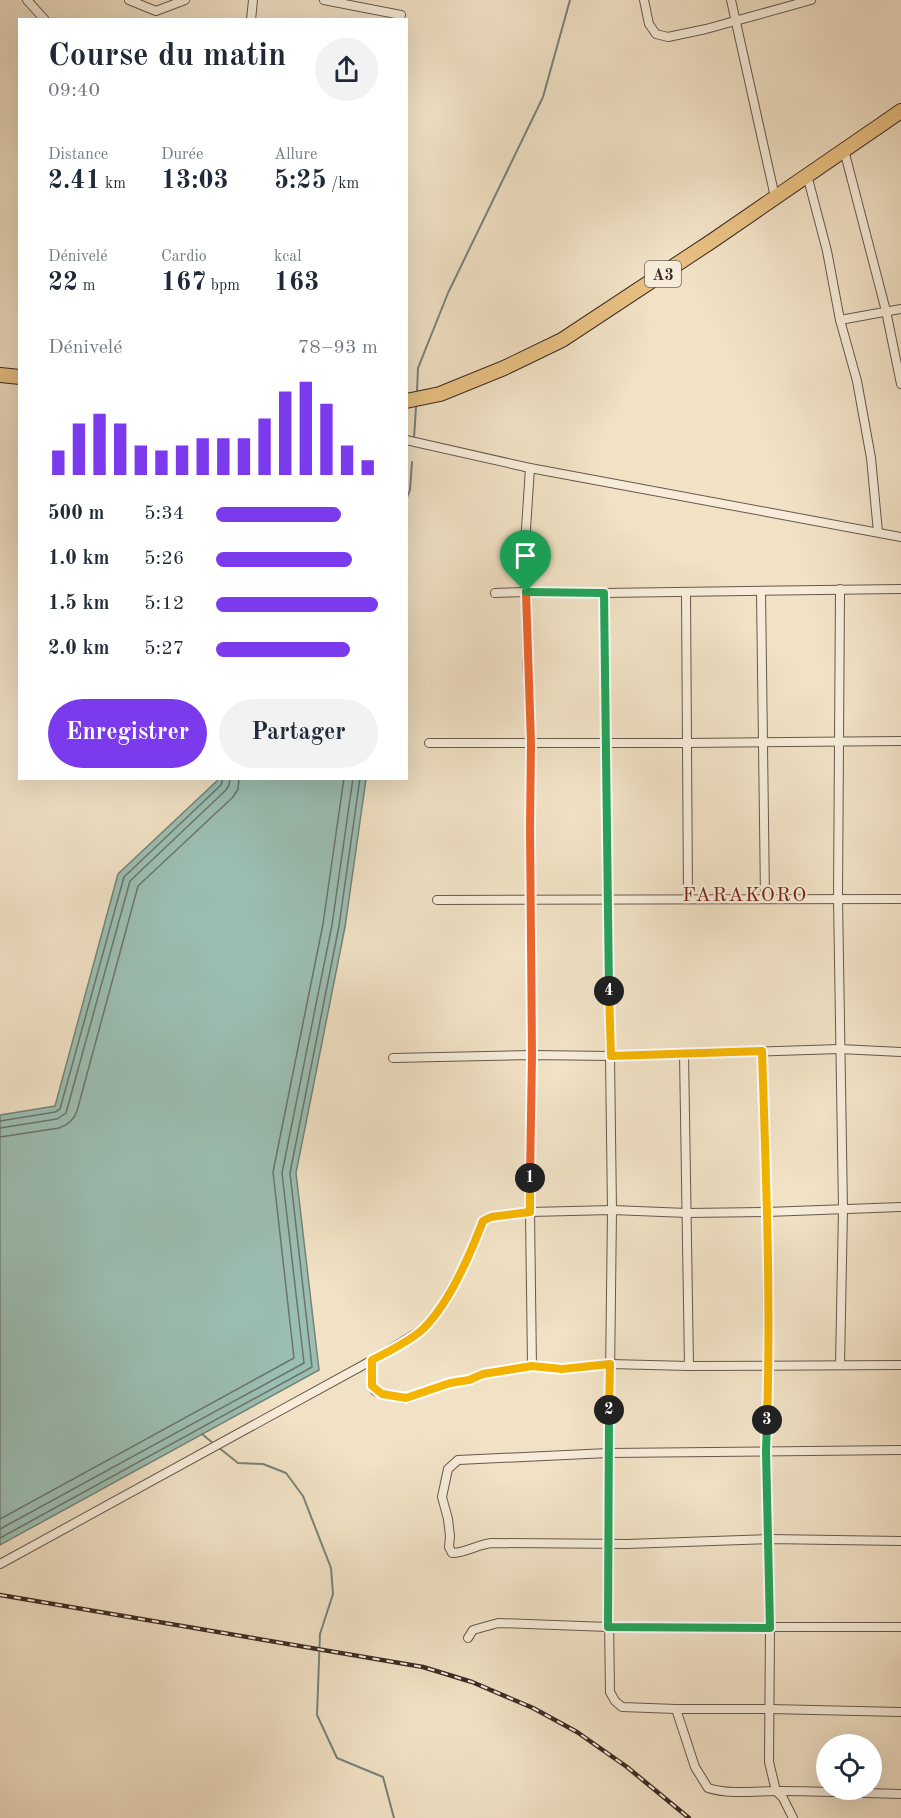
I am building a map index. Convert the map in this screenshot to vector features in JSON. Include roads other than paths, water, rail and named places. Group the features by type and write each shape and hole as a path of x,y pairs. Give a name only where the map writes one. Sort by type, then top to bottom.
{"highway":[{"name":"A3","path":"408,401 440,394 504,368 562,340 901,111"},
{"path":"0,375 18,377"}],"street":[{"path":"27,0 43,18"},
{"path":"129,0 156,11 185,0"},
{"path":"251,18 253,0"},
{"path":"324,0 376,12 401,15"},
{"path":"644,0 649,24 656,34 668,36 706,29 811,0"},
{"path":"731,0 775,197"},
{"path":"844,150 886,311 901,384"},
{"path":"807,175 827,251 840,320 857,381 871,458 878,532"},
{"path":"840,320 901,309"},
{"path":"408,440 530,468 901,537"},
{"path":"530,468 526,529 526,592 531,743 532,1366"},
{"path":"840,589 838,898 843,1209 840,1365"},
{"path":"495,593 901,589"},
{"path":"686,592 688,898"},
{"path":"761,592 765,898"},
{"path":"604,593 612,1210 608,1454 610,1692 622,1707 901,1712"},
{"path":"429,743 901,741"},
{"path":"437,900 901,899"},
{"path":"393,1058 611,1056 840,1049 901,1052"},
{"path":"762,1051 767,1212 766,1451 770,1628 769,1761 777,1791 793,1818"},
{"path":"684,1053 689,1366"},
{"path":"0,1564 372,1360 423,1329 441,1308 473,1248 483,1221 491,1217 530,1212 612,1210 687,1213 901,1208"},
{"path":"372,1360 371,1379 375,1390 382,1394 406,1398 483,1374 532,1366 562,1369 610,1364 901,1365"},
{"path":"901,1450 608,1454 458,1460 448,1469 442,1497 448,1519 449,1547 452,1553 459,1553 486,1543 768,1539 901,1541"},
{"path":"468,1638 473,1630 498,1623 608,1627 901,1627"},
{"path":"676,1709 695,1767 708,1788 753,1792 901,1794"}],"water":[{"path":"218,780 366,780 345,927 296,1173 319,1370 0,1545 0,1115 55,1106 118,874"}],"waterway":[{"path":"417,391 418,368 448,293 543,97 570,0"},
{"path":"414,438 416,407"},
{"path":"408,495 412,462"},
{"path":"202,1434 214,1444"},
{"path":"218,1447 238,1463 263,1464 286,1473 303,1496 331,1568 333,1594 320,1634 317,1715 337,1758 383,1777 394,1818"}],"railway":[{"path":"0,1595 423,1667 472,1682 533,1708 577,1732 627,1767 689,1818"}],"district":[{"name":"FARAKORO","path":"745,894"}]}
